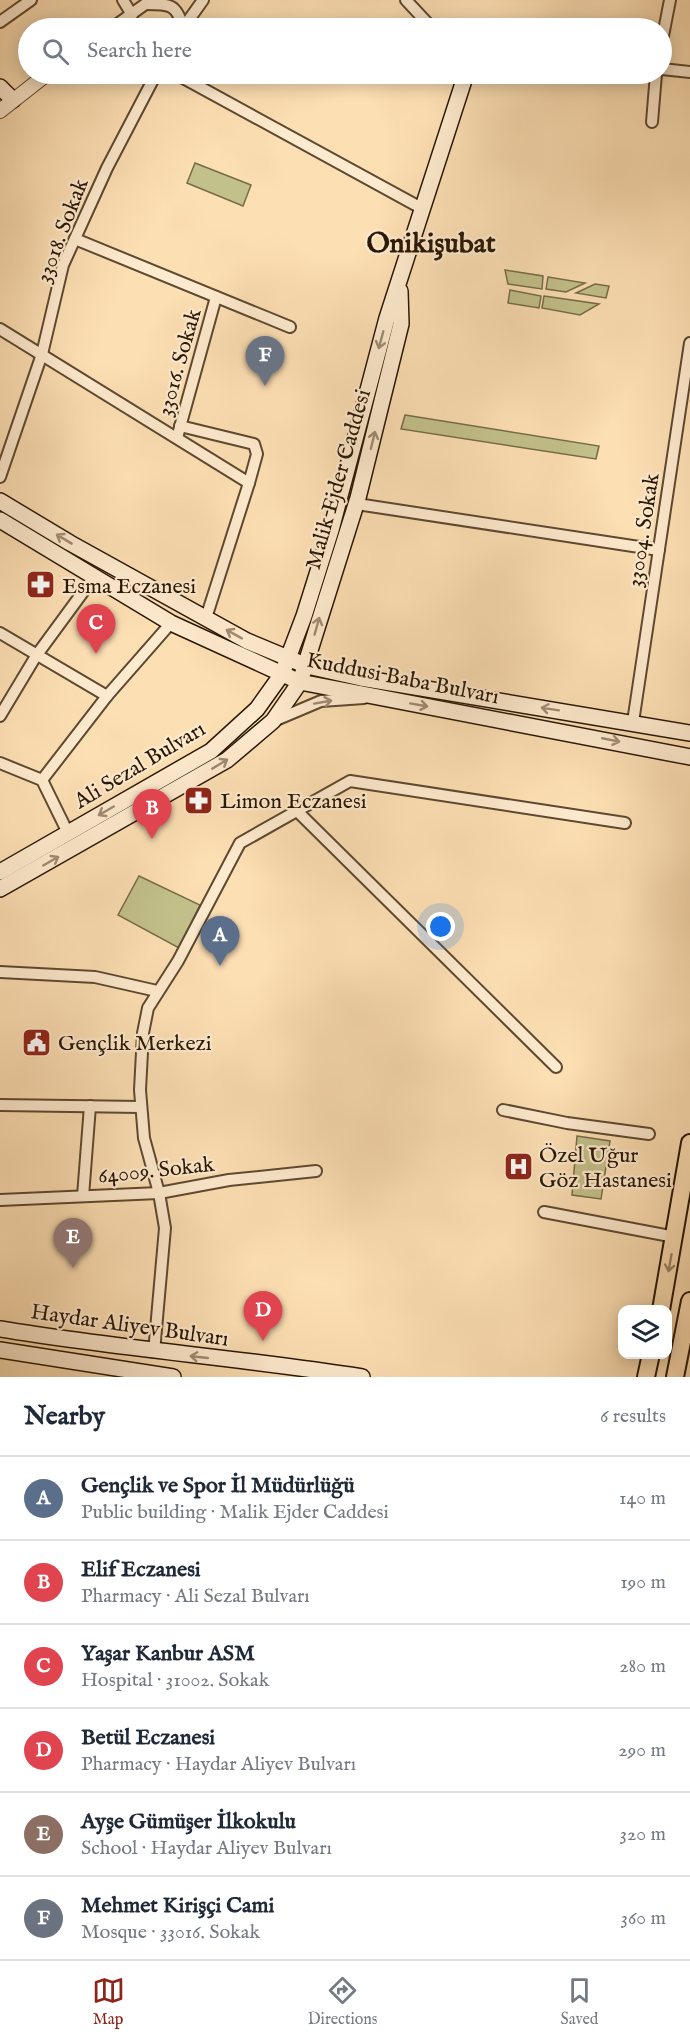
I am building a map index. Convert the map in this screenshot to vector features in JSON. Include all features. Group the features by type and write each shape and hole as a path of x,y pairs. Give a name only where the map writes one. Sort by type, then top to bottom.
{"main road":[{"name":"Malik Ejder Caddesi","path":"282,674 304,616 331,530 387,318 400,284 463,84"},
{"path":"0,87 13,100"},
{"name":"Malik Ejder Caddesi","path":"300,682 357,504 401,324 400,284"},
{"name":"Kuddusi Baba Bulvarı","path":"0,501 69,543 247,641 307,666 361,678 690,733"},
{"name":"Kuddusi Baba Bulvarı","path":"0,520 171,623 247,660 300,682 558,729 690,757"},
{"name":"Ali Sezal Bulvarı","path":"0,872 211,751 257,709 282,674"},
{"name":"Ali Sezal Bulvarı","path":"0,889 227,760 273,721 300,682"},
{"path":"662,1305 690,1143"},
{"path":"675,1377 688,1328 690,1301"},
{"name":"Haydar Aliyev Bulvarı","path":"0,1329 154,1352 292,1366 362,1377"},
{"name":"Haydar Aliyev Bulvarı","path":"0,1350 173,1377"},
{"path":"645,1377 650,1359"}],"street":[{"path":"0,22 31,0"},
{"path":"123,0 132,15"},
{"path":"406,0 423,18"},
{"path":"666,18 670,0"},
{"path":"127,18 149,2 173,7 181,18"},
{"path":"189,18 199,3"},
{"path":"672,70 690,72"},
{"path":"0,111 34,84"},
{"name":"33018. Sokak","path":"0,477 42,354 63,265 107,168 151,84"},
{"path":"194,84 423,209"},
{"path":"652,122 655,84"},
{"path":"75,239 290,327"},
{"name":"33016. Sokak","path":"177,438 216,297"},
{"path":"0,328 249,483"},
{"name":"33004. Sokak","path":"633,722 690,343"},
{"path":"180,426 254,444 257,454 206,618"},
{"path":"357,504 659,550"},
{"path":"0,716 36,656 94,577"},
{"path":"42,780 107,696 171,623"},
{"path":"0,633 107,696"},
{"path":"273,721 321,701 377,697"},
{"path":"0,763 42,780 68,832"},
{"path":"154,1352 165,1228 159,1193 144,1138 141,1107 143,1033 148,1008 178,962 240,843 350,781 625,823"},
{"path":"297,811 556,1067"},
{"path":"0,972 94,977 158,991"},
{"path":"0,1105 141,1107"},
{"path":"83,1196 90,1106"},
{"path":"503,1110 567,1123 650,1134"},
{"name":"64009. Sokak","path":"0,1200 159,1193 229,1180 316,1171"},
{"path":"544,1212 675,1237"}],"shaded area":[{"path":"195,163 251,185 243,206 187,183"},
{"path":"505,270 543,276 542,289 508,284"},
{"path":"548,277 585,283 566,292 546,289"},
{"path":"595,284 609,286 606,298 576,293"},
{"path":"510,290 541,296 539,308 508,303"},
{"path":"544,296 599,304 580,315 542,308"},
{"path":"405,415 599,446 596,459 401,429"},
{"path":"139,876 200,905 179,948 118,915"},
{"path":"577,1136 610,1141 601,1199 572,1195"}],"place":[{"name":"Mehmet Kirişçi Cami","path":"265,386"},
{"name":"Esma Eczanesi","path":"41,585"},
{"name":"Yaşar Kanbur ASM","path":"96,654"},
{"name":"Limon Eczanesi","path":"199,800"},
{"name":"Elif Eczanesi","path":"152,839"},
{"name":"Gençlik ve Spor İl Müdürlüğü","path":"220,966"},
{"name":"Gençlik Merkezi","path":"37,1042"},
{"name":"Özel Uğur Göz Hastanesi","path":"518,1167"},
{"name":"Ayşe Gümüşer İlkokulu","path":"73,1268"},
{"name":"Betül Eczanesi","path":"263,1341"}],"district":[{"name":"Onikişubat","path":"431,242"}]}
